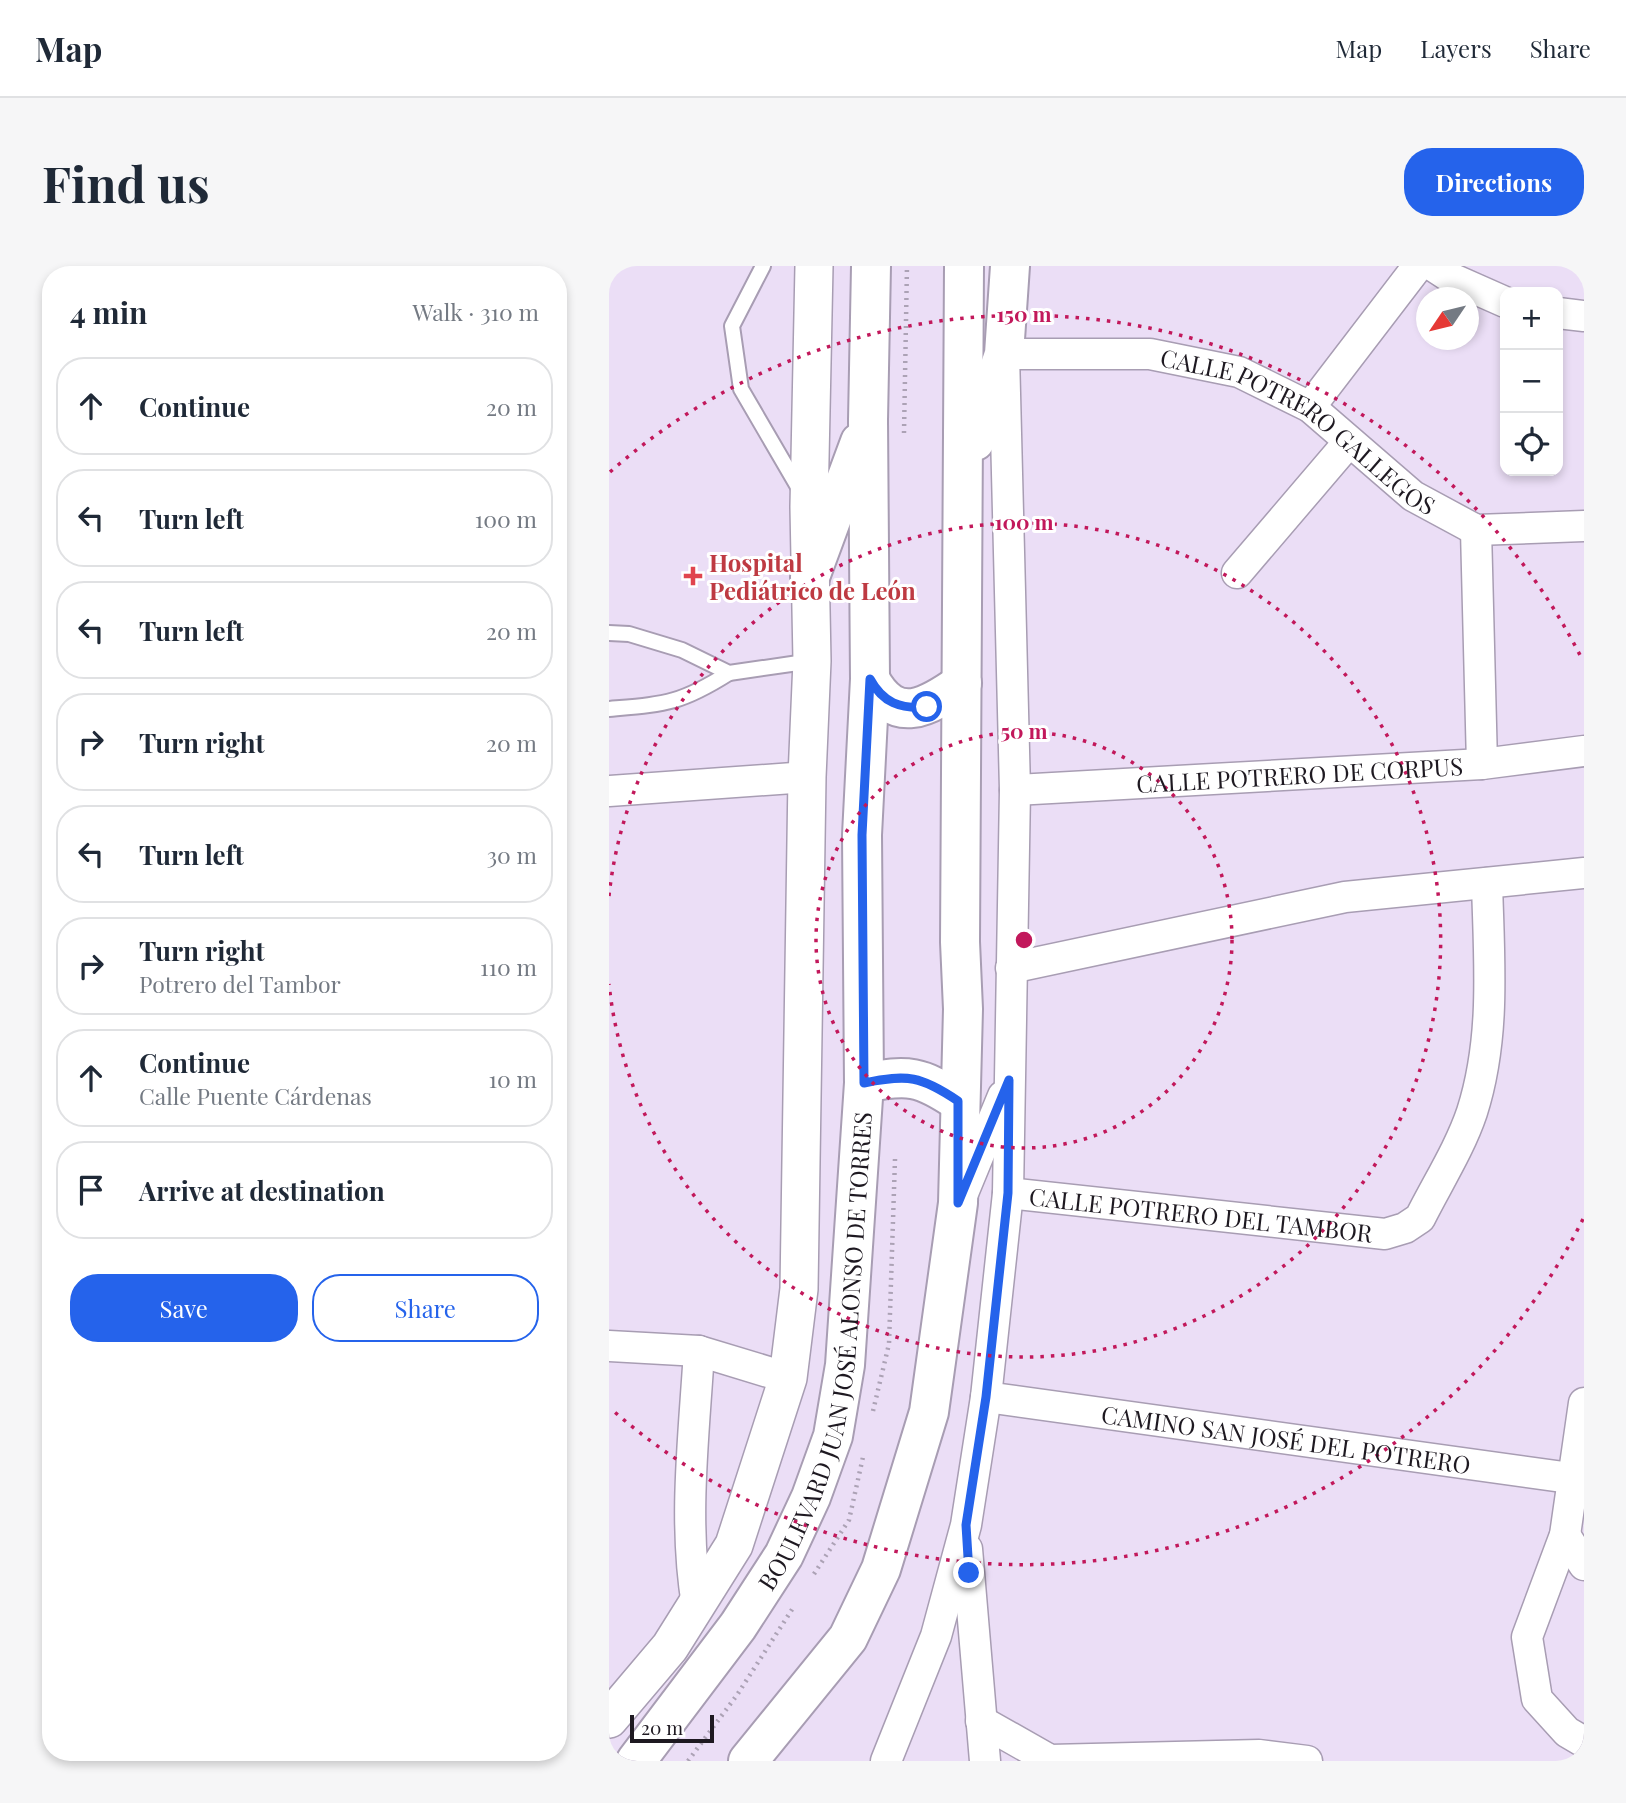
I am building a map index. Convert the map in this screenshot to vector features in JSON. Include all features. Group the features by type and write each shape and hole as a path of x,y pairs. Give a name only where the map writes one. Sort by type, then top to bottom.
{"main road":[{"name":"BOULEVARD JUAN JOSÉ ALONSO DE TORRES","path":"636,1761 739,1626 784,1555 811,1497 833,1436 845,1365 864,1083 862,835 870,679 868,420 871,266"},
{"path":"748,1761 848,1638 881,1569 929,1412 958,1203 958,1101 963,1009 960,942 963,866 964,266"},
{"path":"964,472 1004,354 1010,266"},
{"path":"810,577 868,420"},
{"path":"870,679 879,695 894,705 912,708 927,707 962,683"},
{"path":"864,1083 894,1077 912,1077 929,1081 958,1101"}],"street":[{"path":"609,1719 670,1647 734,1545 788,1378 799,1289 807,777 812,661 809,507 814,266"},
{"path":"1310,407 1418,266"},
{"path":"1433,266 1453,279 1500,300"},
{"path":"1563,314 1584,316"},
{"path":"886,1761 936,1636 966,1525 986,1397 1008,1193 1010,936 1015,790 1004,354"},
{"name":"CALLE POTRERO GALLEGOS","path":"1004,354 1150,354 1239,372 1310,407 1348,443 1413,496 1476,530"},
{"path":"1237,573 1348,443"},
{"path":"1482,764 1476,530 1584,526"},
{"name":"CALLE POTRERO DE CORPUS","path":"1015,790 1482,764 1584,751"},
{"path":"609,791 807,777"},
{"path":"1010,968 1345,897 1584,873"},
{"name":"CALLE POTRERO DEL TAMBOR","path":"1008,1193 1385,1234 1405,1228 1420,1218 1471,1113 1487,1049 1490,978 1487,883"},
{"path":"958,1203 1009,1080"},
{"path":"609,1346 699,1351 788,1378"},
{"path":"697,1605 691,1569 690,1520 699,1351"},
{"name":"CAMINO SAN JOSÉ DEL POTRERO","path":"986,1397 1578,1479"},
{"path":"1584,1403 1578,1479 1565,1535 1527,1637 1537,1699 1567,1732 1584,1742"},
{"path":"966,1525 985,1761"},
{"path":"1565,1535 1584,1565"},
{"path":"981,1721 1050,1761 1259,1755 1307,1761"}],"lane":[{"path":"763,266 731,326 741,389 809,507"},
{"path":"609,633 629,634 682,650 729,673"},
{"path":"609,709 663,705 693,696 729,673 812,661"}],"place":[{"name":"Hospital Pediátrico de León","path":"693,576"}],"route":[{"path":"927,707 894,705 879,695 870,679 862,835 864,1083 894,1077 912,1077 929,1081 958,1101 958,1203 1009,1080 1008,1193 986,1397 966,1525 969,1573"}]}
